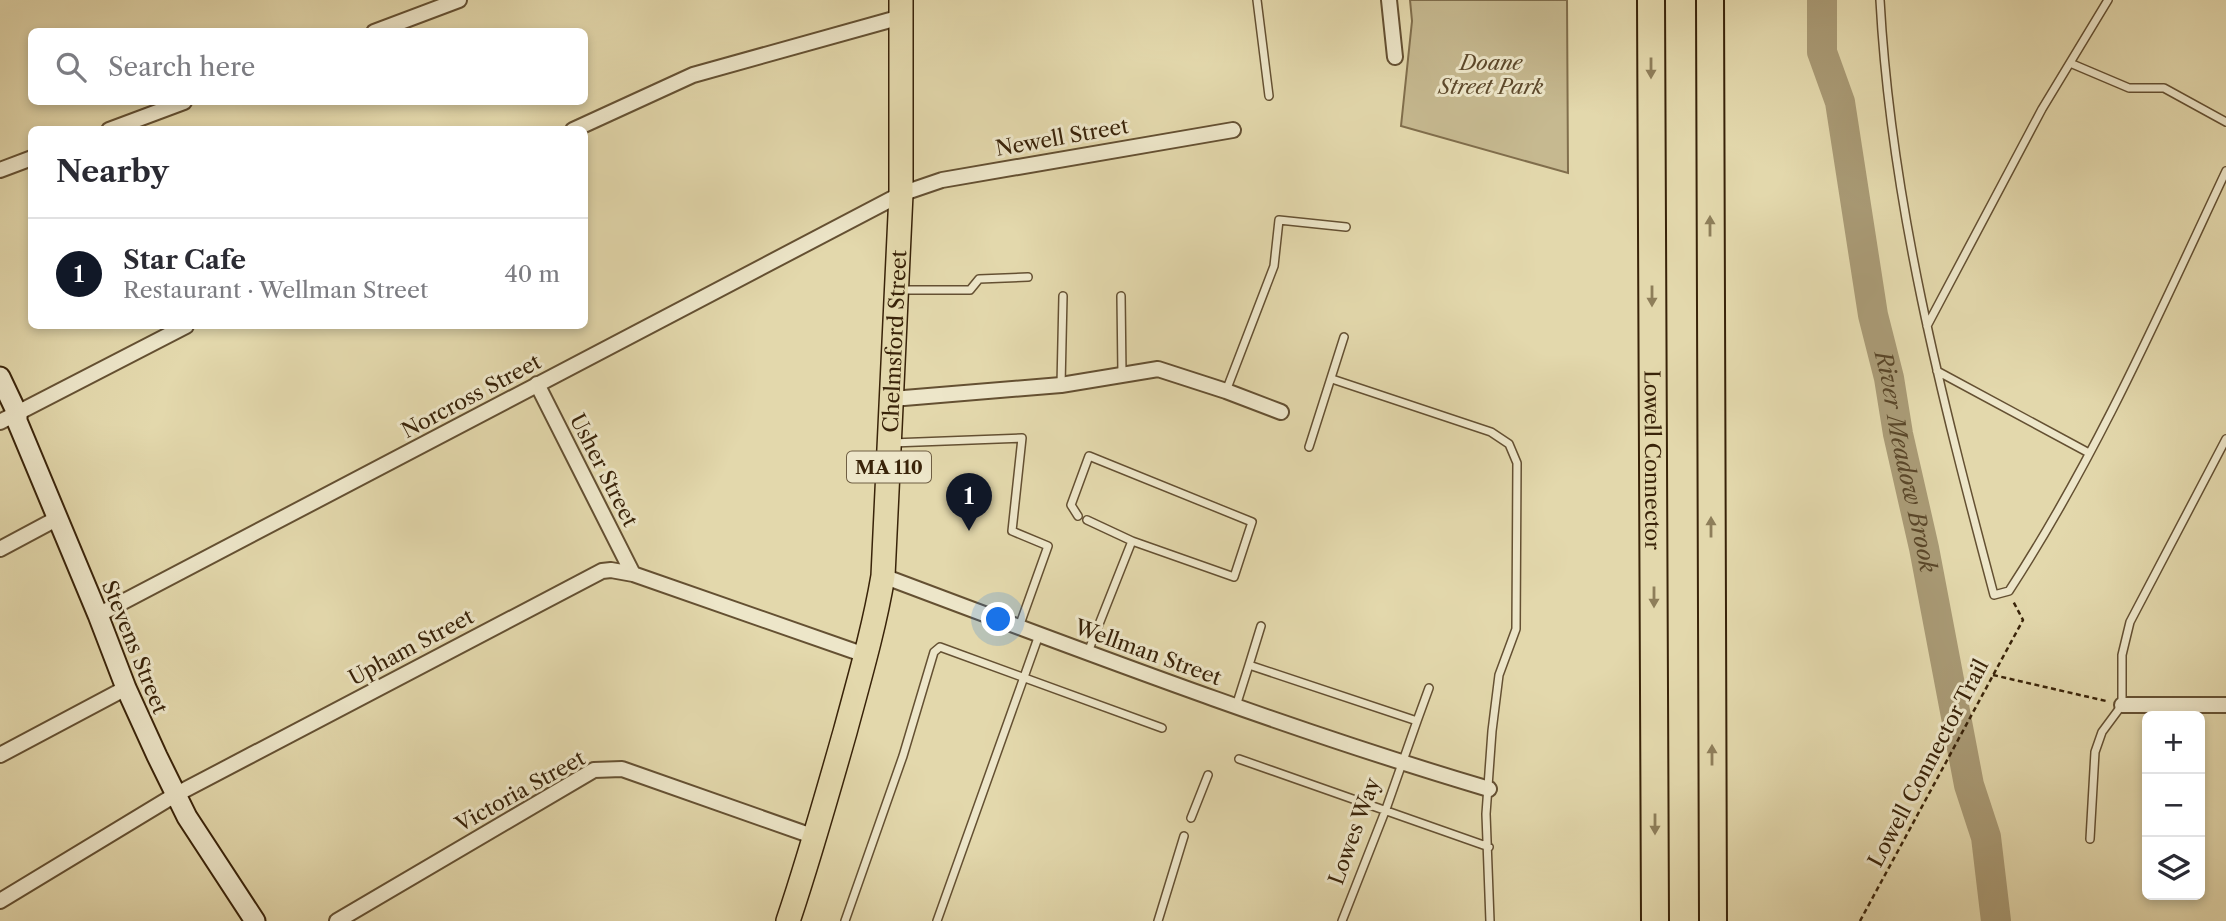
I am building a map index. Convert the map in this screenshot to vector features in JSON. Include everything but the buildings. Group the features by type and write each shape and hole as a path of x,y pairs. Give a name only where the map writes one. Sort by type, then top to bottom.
{"highway":[{"name":"Lowell Connector","path":"1651,0 1655,921"},
{"path":"1710,0 1713,921"}],"main road":[{"name":"Chelmsford Street","path":"788,921 815,837 865,655 883,576 901,194 901,9"},
{"name":"Stevens Street","path":"0,377 8,417 17,421 126,688 175,795 255,921"}],"street":[{"path":"385,28 459,0"},
{"path":"1389,0 1395,57"},
{"path":"582,126 693,75 901,9"},
{"path":"120,126 176,105"},
{"name":"Newell Street","path":"901,194 942,180 1233,130"},
{"path":"0,170 28,160"},
{"name":"Norcross Street","path":"98,615 901,194"},
{"path":"8,417 180,329"},
{"path":"892,399 1061,386 1158,369 1226,390 1281,412"},
{"name":"Usher Street","path":"537,384 633,574"},
{"path":"0,549 58,518"},
{"name":"Upham Street","path":"0,901 175,795 595,573 611,570 633,574 865,655"},
{"name":"Wellman Street","path":"883,576 1236,707 1401,763"},
{"path":"0,755 126,688"},
{"path":"2122,705 2226,705"},
{"name":"Lowes Way","path":"1401,763 1489,789"},
{"name":"Victoria Street","path":"337,921 594,770 621,769 815,837"}],"lane":[{"path":"1257,0 1269,96"},
{"path":"1880,0 1901,196 1926,327 1994,595 2009,592 2036,550 2125,387 2226,171"},
{"path":"1926,327 2042,109 2108,0"},
{"path":"2070,63 2129,88 2164,88 2226,122"},
{"path":"1226,390 1274,266 1279,219 1346,227"},
{"path":"897,290 970,289 979,279 1028,277"},
{"path":"1061,386 1063,296"},
{"path":"1121,296 1122,375"},
{"path":"1309,447 1344,337"},
{"path":"1937,371 2089,453"},
{"path":"1332,379 1491,432 1509,444 1517,463 1516,629 1499,675 1486,814 1490,921"},
{"path":"890,443 1022,438 1012,531 1048,545 1020,627"},
{"path":"2090,839 2095,752 2102,732 2122,705 2122,655 2130,622 2226,439"},
{"path":"1078,516 1071,505 1088,456 1252,522 1234,577 1132,541 1087,520"},
{"path":"1088,653 1132,541"},
{"path":"1236,707 1261,626"},
{"path":"937,921 1039,635"},
{"path":"845,921 903,756 934,652 940,647 1162,728"},
{"path":"1249,665 1417,721"},
{"path":"1401,763 1429,688"},
{"path":"1239,759 1489,847"},
{"name":"Lowes Way","path":"1342,921 1401,763"},
{"path":"1191,818 1208,775"},
{"path":"1160,920 1184,836"}],"path":[{"name":"Lowell Connector Trail","path":"1860,921 2023,620 2009,592"},
{"path":"1993,675 2122,705"}],"green space":[{"name":"Doane Street Park","path":"1410,0 1567,0 1568,173 1401,126 1412,21"}],"waterway":[{"name":"River Meadow Brook","path":"1822,0 1822,52 1840,102 1873,315 1889,378 1898,434 1924,548 1969,785 1986,837 1996,921"}],"place":[{"name":"Star Cafe","path":"969,531"}]}
